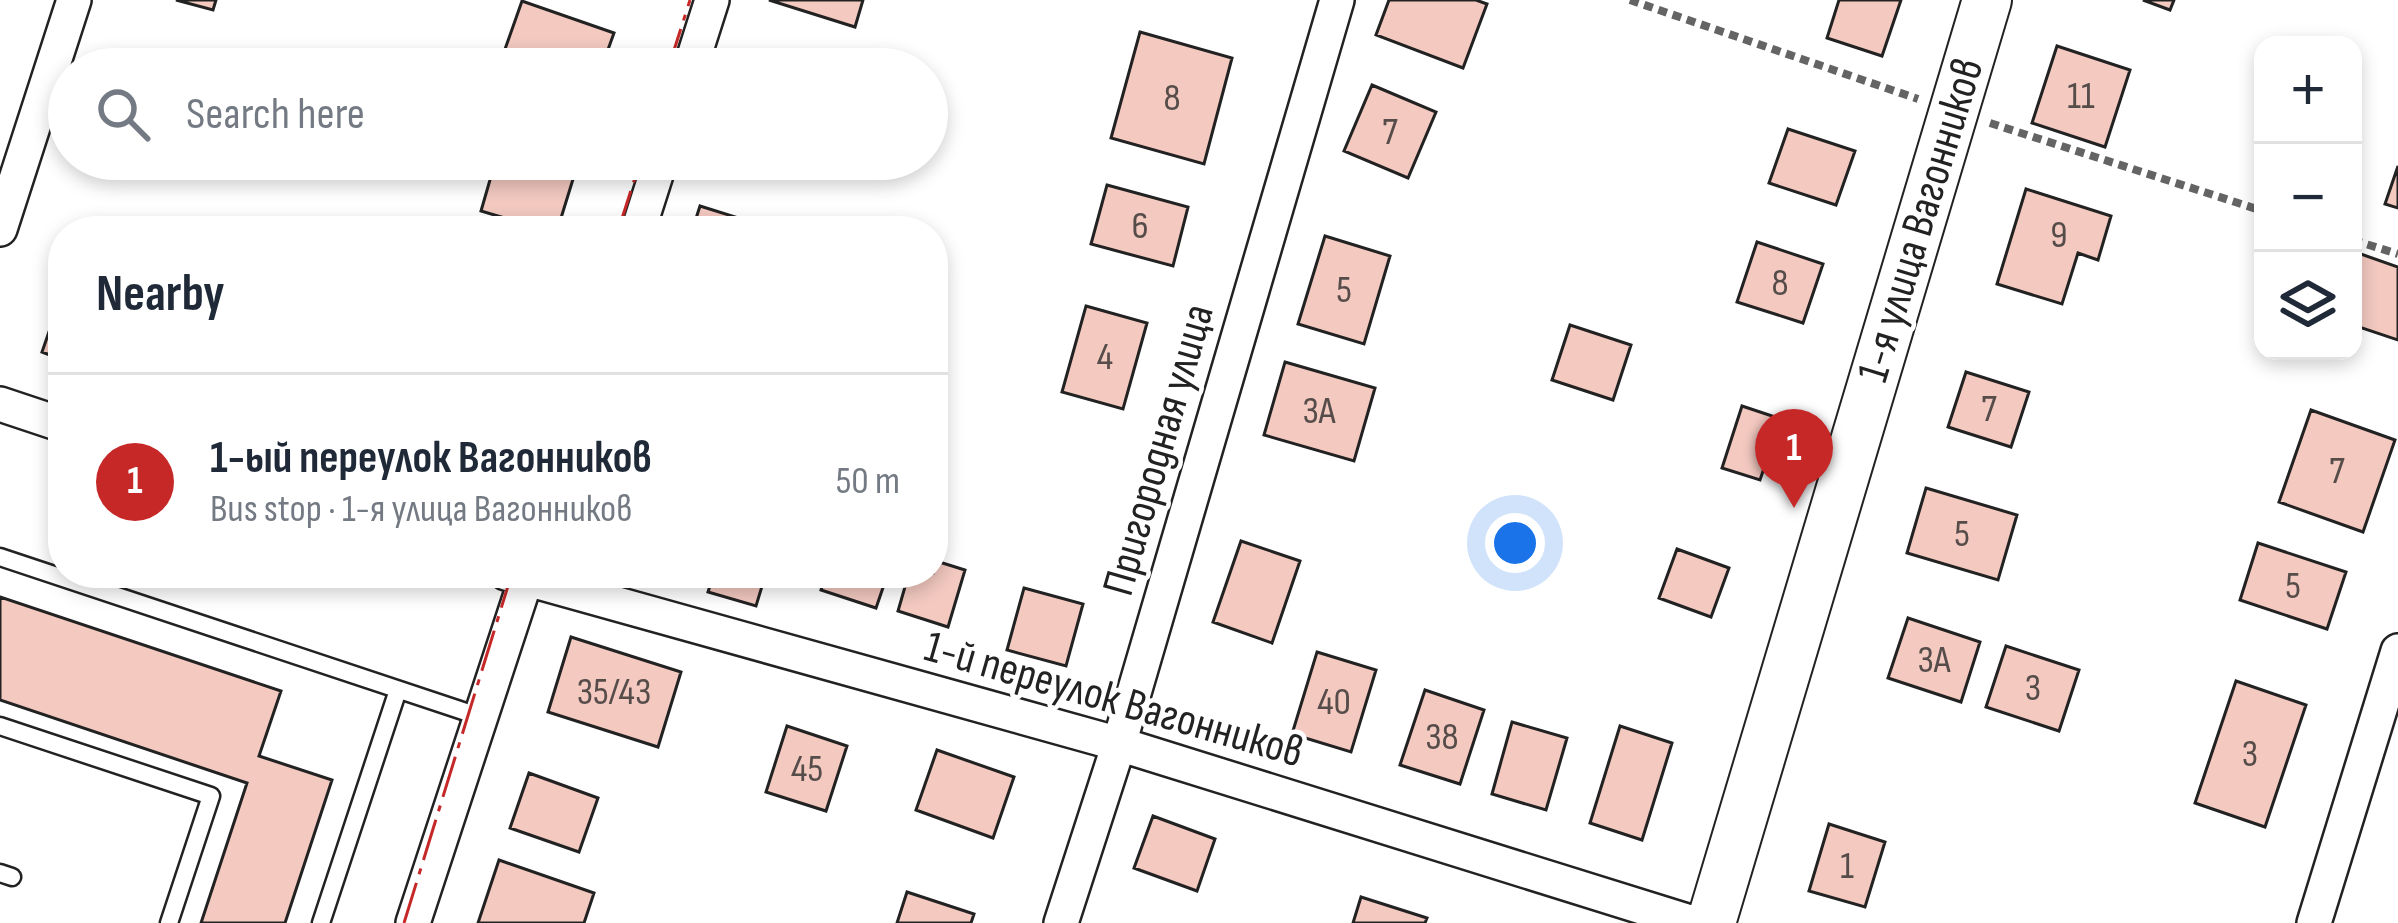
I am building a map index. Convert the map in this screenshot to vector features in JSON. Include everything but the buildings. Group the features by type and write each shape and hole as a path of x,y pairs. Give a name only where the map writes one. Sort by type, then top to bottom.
{"street":[{"path":"58,48 74,0"},
{"path":"697,48 712,0"},
{"name":"Пригородная улица","path":"1061,923 1119,745 1337,0"},
{"name":"1-я улица Вагонников","path":"1711,923 1987,0"},
{"path":"0,229 48,80"},
{"path":"643,216 654,180"},
{"path":"0,404 48,420"},
{"path":"412,923 481,717 516,588"},
{"name":"1-й переулок Вагонников","path":"566,588 1119,745 1693,923"},
{"path":"2314,923 2398,651"}],"lane":[{"path":"0,557 48,573"},
{"path":"93,588 481,717"},
{"path":"321,923 398,690"},
{"path":"0,726 211,796 169,923"}],"path":[{"path":"2362,243 2398,254"}],"power":[{"path":"675,48 690,0"},
{"path":"623,216 634,180"},
{"path":"404,923 507,588"}],"place":[{"name":"1-ый переулок Вагонников","path":"1794,508"}]}
